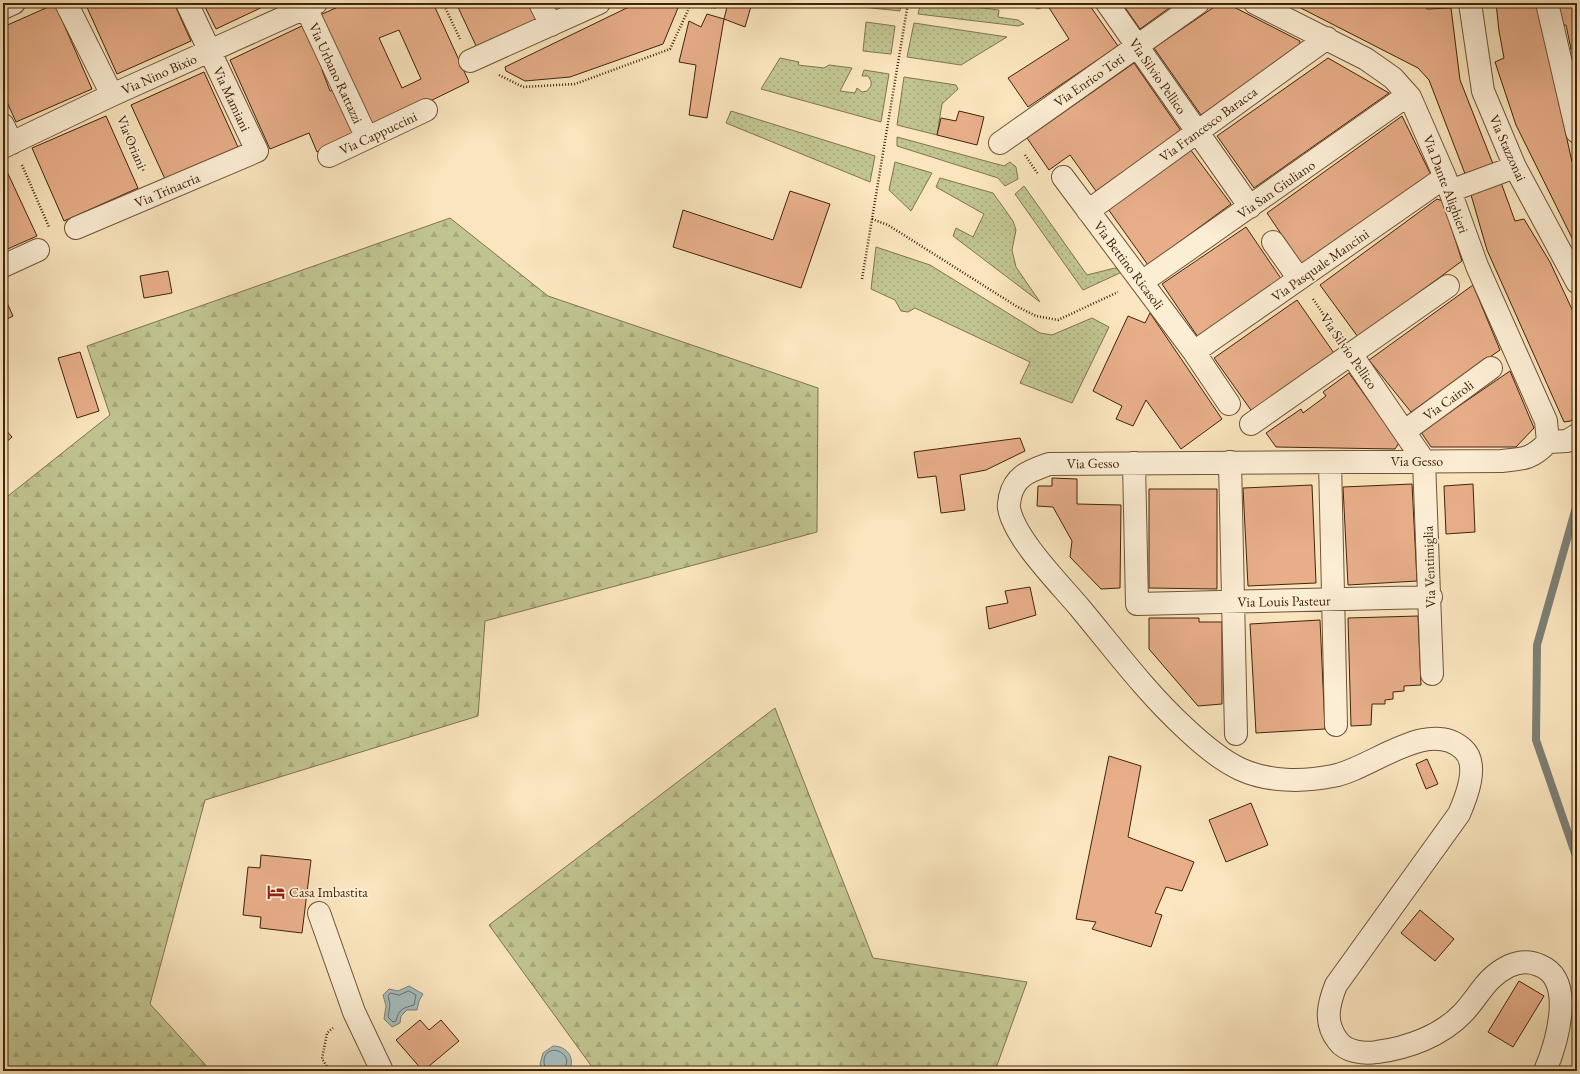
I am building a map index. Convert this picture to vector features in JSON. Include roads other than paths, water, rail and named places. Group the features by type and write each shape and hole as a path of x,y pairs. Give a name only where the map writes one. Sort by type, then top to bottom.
{"street":[{"path":"3,8 14,3"},
{"path":"66,3 112,95"},
{"name":"Via Mamiani","path":"187,3 257,151"},
{"path":"540,3 551,25"},
{"path":"470,61 599,3"},
{"name":"Via Silvio Pellico","path":"1107,3 1250,208"},
{"name":"Via Enrico Toti","path":"1006,139 1198,3"},
{"name":"Via Dante Alighieri","path":"1255,3 1366,59 1393,78 1408,95 1448,184 1477,266 1546,421 1548,442"},
{"name":"Via Stazzonai","path":"1470,3 1483,91 1515,167 1577,282"},
{"path":"1547,3 1577,132"},
{"name":"Via Nino Bixio","path":"6,138 112,95 311,5"},
{"name":"Via Urbano Rattazzi","path":"311,5 367,138"},
{"name":"Via Francesco Baracca","path":"1088,211 1327,38"},
{"name":"Via San Giuliano","path":"1142,282 1250,208 1408,95"},
{"name":"Via Cappuccini","path":"329,156 426,110"},
{"name":"Via Trinacria","path":"76,228 257,151"},
{"name":"Via Pasquale Mancini","path":"1194,352 1299,279 1448,184 1515,167"},
{"name":"Via Bettino Ricasoli","path":"1063,177 1194,352 1229,404"},
{"path":"1273,242 1299,279"},
{"path":"3,266 38,250"},
{"path":"1251,424 1448,286"},
{"name":"Via Silvio Pellico","path":"1351,354 1405,431 1424,461"},
{"name":"Via Cairoli","path":"1405,431 1491,368"},
{"path":"1548,442 1567,441 1577,435"},
{"name":"Via Gesso","path":"1545,1071 1554,1045 1560,1018 1561,994 1554,976 1546,968 1535,963 1521,962 1494,976 1477,993 1464,1013 1431,1036 1409,1046 1370,1053 1354,1051 1340,1044 1332,1033 1328,1018 1329,1002 1336,984 1460,814 1467,796 1471,779 1471,764 1466,751 1455,742 1440,738 1422,739 1353,770 1333,776 1304,780 1261,777 1240,769 1218,757 1185,728 1153,696 1029,547 1012,520 1008,506 1013,487 1026,472 1049,464 1501,461 1525,459 1537,453 1548,442"},
{"name":"Via Ventimiglia","path":"1424,461 1431,597 1432,674"},
{"path":"1230,462 1236,734"},
{"path":"1330,462 1336,725"},
{"name":"Via Louis Pasteur","path":"1134,463 1137,604 1431,597"},
{"path":"319,913 354,1012 382,1071"}],"water":[{"path":"409,986 423,994 419,1001 417,1010 407,1010 401,1016 400,1023 392,1027 384,1019 386,1006 383,995 389,989 398,991"},
{"path":"553,1046 566,1050 571,1057 571,1066 569,1071 542,1070 540,1064 543,1053"}],"waterway":[{"path":"1577,504 1537,645 1536,740 1577,859"}],"place":[{"name":"Casa Imbastita","path":"276,892"}]}
